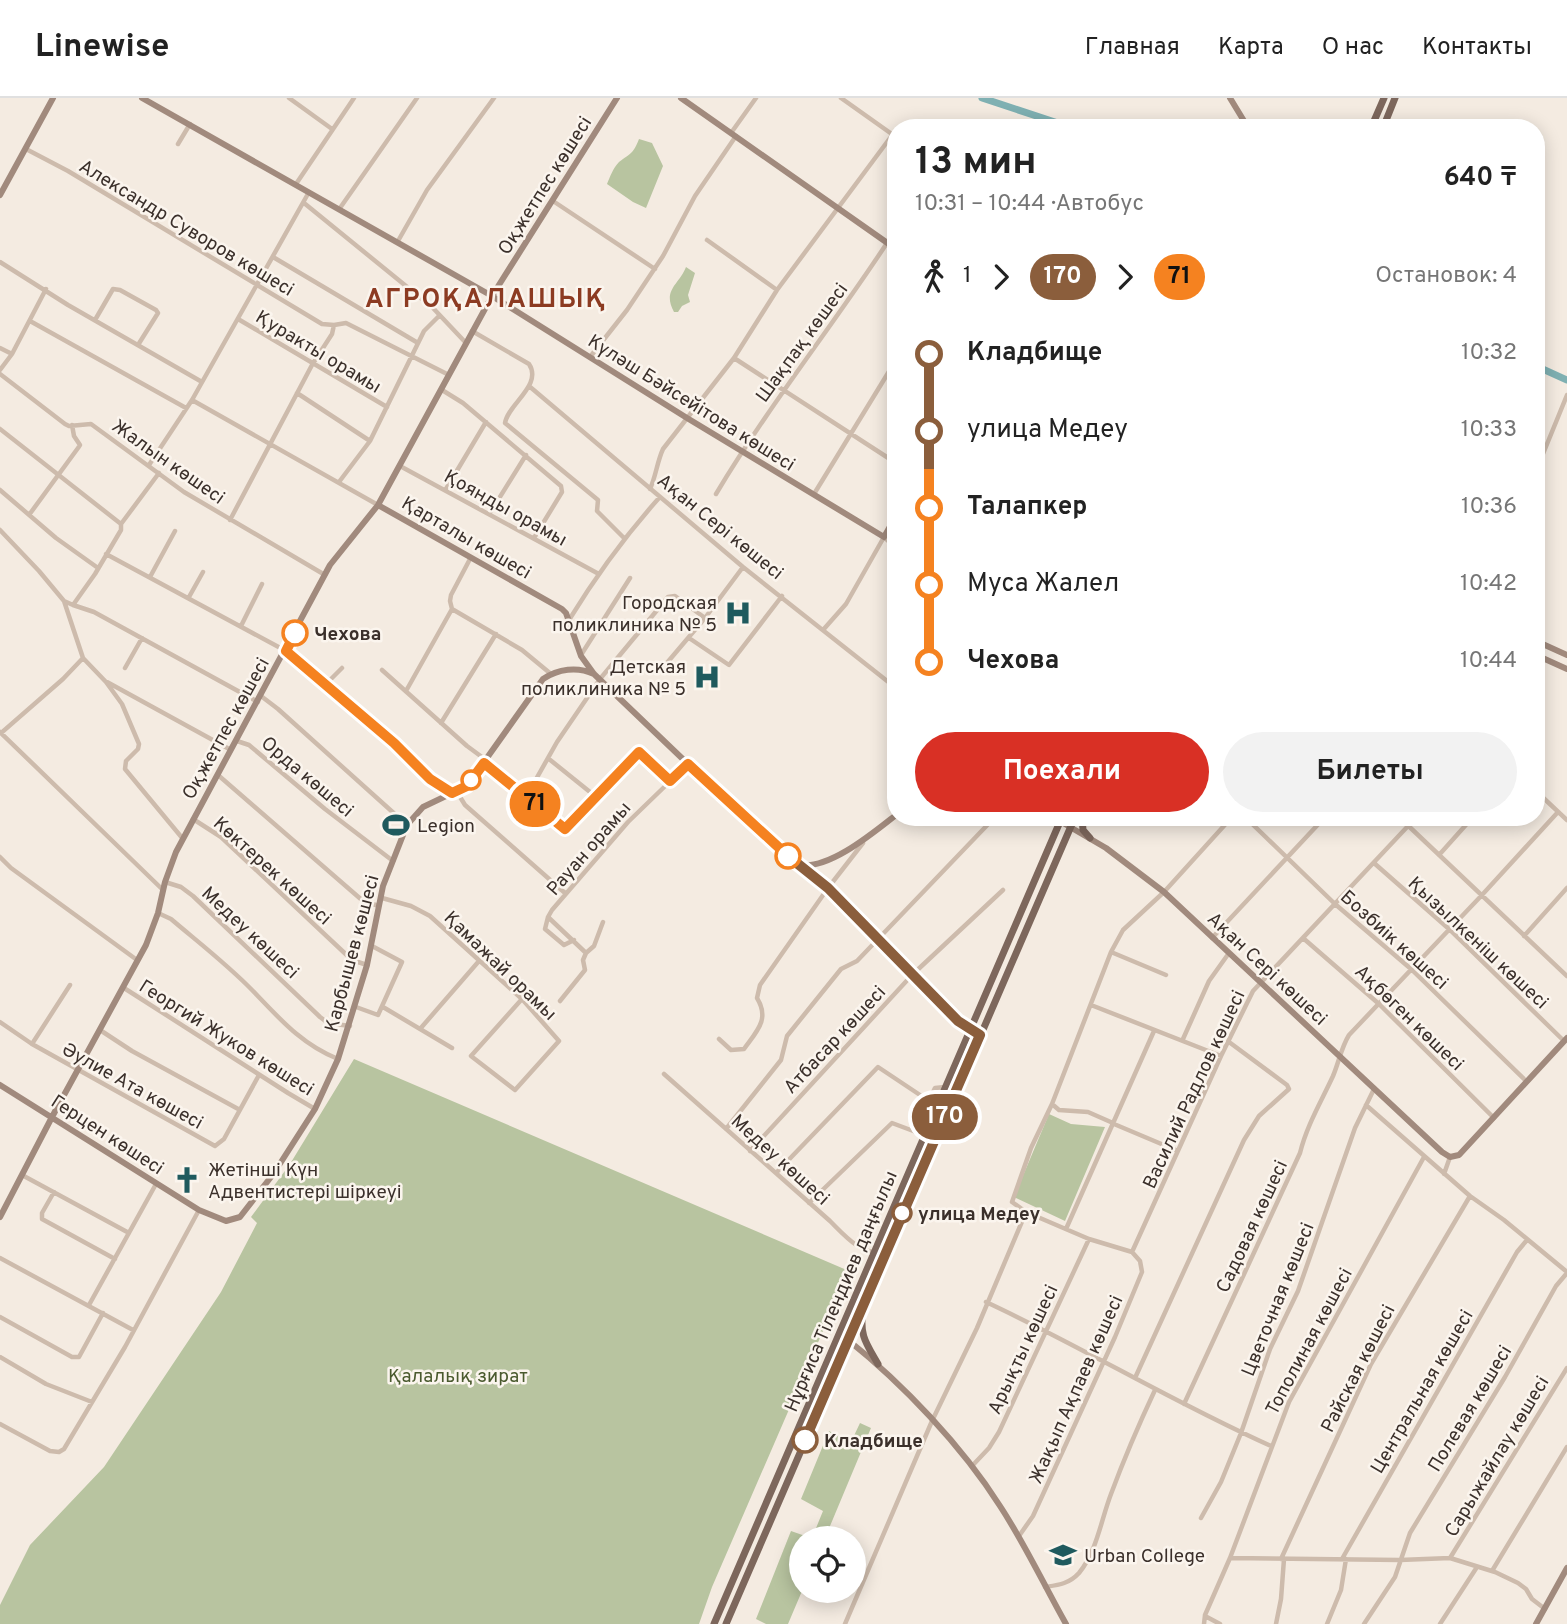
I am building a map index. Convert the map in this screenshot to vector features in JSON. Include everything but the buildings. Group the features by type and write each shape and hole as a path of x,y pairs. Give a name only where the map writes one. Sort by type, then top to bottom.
{"main road":[{"path":"1375,119 1384,98"},
{"path":"1387,119 1395,98"},
{"name":"Нұрғиса Тілендиев даңғылы","path":"714,1624 946,1087 1055,826"},
{"name":"Нұрғиса Тілендиев даңғылы","path":"726,1624 1071,826"},
{"path":"1083,826 1090,838"},
{"path":"865,1300 861,1328 878,1364"}],"street":[{"path":"0,195 53,98"},
{"name":"Күләш Бәйсейітова көшесі","path":"142,98 492,296 887,540"},
{"path":"289,98 332,129"},
{"path":"296,184 354,98"},
{"path":"340,208 417,98"},
{"path":"398,241 427,190 494,98"},
{"name":"Оқжетпес көшесі","path":"1,1213 77,1069 124,988 158,913 165,882 183,839 325,575 335,558 377,505 492,296 617,98"},
{"path":"681,98 887,243"},
{"path":"589,357 627,310 655,269 695,196 756,98"},
{"path":"841,98 887,130"},
{"path":"1230,98 1243,119"},
{"path":"178,144 190,124"},
{"path":"650,489 663,449 734,358 777,290 887,144"},
{"name":"Александр Суворов көшесі","path":"26,149 68,171 321,324 346,323 449,375"},
{"path":"149,465 192,400 309,191"},
{"path":"553,201 655,269"},
{"path":"304,203 439,316 466,343"},
{"path":"707,240 777,290"},
{"name":"Шақпақ көшесі","path":"716,494 783,390 838,317 887,243"},
{"path":"273,257 418,343"},
{"path":"0,262 202,382"},
{"path":"0,372 46,289"},
{"path":"95,320 113,289 134,297 158,313 138,345"},
{"path":"339,482 370,441 424,331 439,316"},
{"name":"Қуракты орамы","path":"238,319 387,407"},
{"path":"30,321 187,408"},
{"path":"229,520 268,444 336,324"},
{"path":"472,331 529,364 532,369 528,386 508,414 505,423 598,500 597,511 624,538"},
{"path":"0,348 12,354"},
{"path":"734,358 887,457"},
{"name":"Жалын көшесі","path":"0,372 65,424 91,424 184,492 325,575"},
{"path":"814,494 887,375"},
{"name":"Ақан Сері көшесі","path":"528,386 660,498 887,681"},
{"path":"442,390 486,422 560,484 562,492 534,538"},
{"path":"297,393 370,441"},
{"path":"1545,451 1567,396"},
{"name":"Қарталы көшесі","path":"192,400 562,610 568,620"},
{"path":"446,489 486,422"},
{"path":"29,515 79,445 72,425"},
{"path":"0,429 121,524"},
{"path":"490,513 526,455"},
{"name":"Қоянды орамы","path":"400,466 597,573"},
{"path":"73,605 121,530 121,524 159,473"},
{"path":"0,490 56,538 98,568"},
{"path":"594,674 581,656 568,620 597,573 660,498"},
{"path":"0,530 64,601 83,658 106,682"},
{"path":"150,577 175,531"},
{"path":"823,630 846,604 887,532"},
{"path":"106,554 286,651 394,743 430,779 454,792 465,805 565,893"},
{"path":"406,691 452,609 451,595 470,558"},
{"path":"666,664 705,618 743,566"},
{"path":"189,597 204,572"},
{"path":"581,656 631,578"},
{"path":"241,626 262,584"},
{"path":"382,670 526,797 561,736 600,679 668,597 675,596 705,618"},
{"path":"689,638 729,665 782,596"},
{"path":"64,601 94,612 278,709 407,825"},
{"path":"452,609 522,650 551,674 562,670 586,670 594,674 688,764 828,888 958,1021 980,1035"},
{"path":"441,723 496,634"},
{"path":"125,668 142,638"},
{"path":"1545,645 1567,655"},
{"path":"83,658 0,733 163,891"},
{"path":"1545,659 1567,669"},
{"path":"326,684 342,668"},
{"name":"Карбышев көшесі","path":"199,1210 226,1221 240,1217 274,1173 315,1109 338,1059 356,1007 372,946 383,886 407,825 423,807 467,786 537,685 551,674"},
{"name":"Көктерек көшесі","path":"106,682 122,704 140,747 126,761 125,769 183,839"},
{"name":"Орда көшесі","path":"106,682 232,750"},
{"name":"Орда көшесі","path":"237,741 249,745 325,809 393,861"},
{"name":"Рауан орамы","path":"526,797 565,829 639,752 670,781"},
{"name":"Рауан орамы","path":"549,759 595,796"},
{"name":"Рауан орамы","path":"586,953 548,916 628,822 688,764"},
{"path":"218,775 363,901 380,906"},
{"path":"1545,800 1567,820"},
{"name":"Садовая көшесі","path":"1184,1405 1300,1153 1309,1124 1340,1057 1342,1046 1349,1035 1558,812"},
{"name":"Көктерек көшесі","path":"193,819 221,837 352,960 367,965"},
{"path":"801,866 818,864 866,839 887,822"},
{"path":"726,1129 781,1060 787,1037 841,969 857,961 986,826"},
{"name":"Ақан Сері көшесі","path":"1066,826 1090,838 1164,892 1374,1090 1450,1157"},
{"path":"1132,1252 1089,1239 1026,1212 1013,1204 1011,1198 1052,1104 1111,952 1123,930 1164,892 1223,826"},
{"name":"Бозбиік көшесі","path":"1254,826 1335,904 1411,969 1526,1081"},
{"path":"1212,938 1317,826"},
{"path":"1408,826 1566,974"},
{"name":"Василий Радлов көшесі","path":"1132,1252 1253,991 1408,826"},
{"path":"1439,855 1465,826"},
{"path":"719,1039 731,1050 744,1049 762,1022 764,1009 757,998 760,985 866,839"},
{"path":"0,857 11,868 138,960"},
{"name":"Қызылкеніш көшесі","path":"1374,863 1449,929 1566,1040"},
{"name":"Медеу көшесі","path":"165,882 181,887 193,896 320,1017 328,1023 350,1026"},
{"path":"1524,936 1567,888"},
{"name":"Атбасар көшесі","path":"750,1151 912,975 1003,890"},
{"name":"Қамажай орамы","path":"382,898 411,906 430,916 522,999 559,1041 515,1090 471,1056 522,999"},
{"path":"158,913 171,919 253,990 280,1021 321,1052 338,1059"},
{"path":"548,916 545,929 564,945 574,940"},
{"path":"560,1001 585,970 583,960 594,946 603,922"},
{"name":"Ақбөген көшесі","path":"1303,938 1379,1004 1494,1119"},
{"path":"356,1007 379,1015 402,962 372,946"},
{"path":"1111,952 1166,975"},
{"path":"1183,1039 1209,981 1229,953"},
{"path":"421,1029 479,961"},
{"path":"32,1044 70,985"},
{"name":"Георгий Жуков көшесі","path":"124,988 315,1109"},
{"path":"1091,1005 1221,1056"},
{"path":"383,1007 452,1048"},
{"name":"Әулие Ата көшесі","path":"0,1022 32,1044 215,1146 224,1139 259,1074"},
{"name":"Әулие Ата көшесі","path":"100,1030 132,1051 240,1110"},
{"path":"1066,1229 1154,1031"},
{"path":"1444,1174 1450,1157 1459,1155 1566,1040"},
{"path":"1135,1378 1244,1140 1259,1116 1289,1089 1229,1042"},
{"path":"776,1173 878,1067 929,1101"},
{"name":"Медеу көшесі","path":"664,1074 854,1245 874,1253 885,1254"},
{"name":"Герцен көшесі","path":"0,1085 199,1210"},
{"path":"810,1203 892,1123 916,1132 935,1088 946,1087"},
{"name":"Цветочная көшесі","path":"1201,1518 1221,1482 1241,1433 1270,1349 1298,1291 1355,1128 1374,1090"},
{"path":"1052,1104 1059,1110 1088,1112 1178,1151"},
{"path":"1366,1105 1470,1196 1567,1273"},
{"name":"Тополиная көшесі","path":"1204,1624 1205,1615 1230,1558 1289,1402 1424,1157"},
{"path":"22,1175 128,1233"},
{"path":"89,1305 156,1184"},
{"path":"54,1192 42,1213 42,1219 115,1259"},
{"name":"Райская көшесі","path":"1282,1559 1371,1364 1470,1196"},
{"path":"0,1423 50,1451 59,1452 64,1449 199,1210"},
{"path":"845,1624 1026,1212"},
{"name":"Арықты көшесі","path":"972,1466 989,1448 999,1432 1089,1239"},
{"name":"Центральная көшесі","path":"1327,1624 1341,1590 1344,1559 1517,1251 1527,1240"},
{"name":"Жақып Ақпаев көшесі","path":"1019,1536 1032,1517 1142,1272 1140,1261 1132,1252"},
{"path":"0,1258 133,1330"},
{"name":"Полевая көшесі","path":"1364,1624 1395,1577 1410,1533 1506,1377 1556,1286 1567,1273"},
{"path":"986,1302 1104,1360 1184,1405 1271,1446"},
{"path":"0,1317 79,1357 103,1313"},
{"path":"848,1340 878,1364 972,1466 1019,1536 1066,1624"},
{"path":"0,1357 46,1384 92,1402"},
{"name":"Сарыжайлау көшесі","path":"1450,1558 1567,1368"},
{"path":"1045,1587 1070,1581 1086,1561 1103,1523 1120,1471 1156,1390"},
{"path":"1492,1571 1567,1447"},
{"path":"1230,1558 1450,1558 1492,1571 1518,1583 1526,1589 1532,1600 1545,1609"},
{"path":"1276,1624 1281,1599 1282,1559"},
{"path":"1440,1624 1477,1567"},
{"path":"1536,1624 1567,1568"},
{"path":"1205,1615 1220,1624"}],"green space":[{"path":"639,139 652,143 663,166 646,208 607,184 615,167 629,155"},
{"path":"686,267 695,273 688,295 690,302 678,312 674,312 671,293"},
{"name":"Қалалық зират","path":"354,1059 849,1271 712,1587 699,1624 0,1624 0,1605 30,1545 104,1467 221,1292 257,1223 251,1217 290,1164"},
{"path":"1049,1114 1071,1124 1105,1127 1065,1221 1014,1197"},
{"path":"860,1423 871,1428 830,1526 817,1526 823,1511 801,1499 829,1431 851,1442"},
{"path":"789,1536 789,1603 797,1603 788,1624 766,1624 756,1619"}],"waterway":[{"path":"982,98 1046,119"},
{"path":"1545,370 1567,380"}],"bus line":[{"name":"71","path":"295,633 286,651 394,743 430,779 452,793 467,786 484,763 565,829 639,752 670,781 688,764 788,856"},
{"name":"170","path":"788,856 828,888 958,1021 980,1035 805,1440"}],"place":[{"name":"Городская поликлиника № 5","path":"738,613"},
{"name":"Чехова","path":"295,633"},
{"name":"Детская поликлиника № 5","path":"707,677"},
{"name":"Legion","path":"396,825"},
{"name":"Жетінші Күн Адвентистері шіркеуі","path":"187,1180"},
{"name":"улица Медеу","path":"902,1213"},
{"name":"Кладбище","path":"805,1440"},
{"name":"Urban College","path":"1063,1555"}],"district":[{"name":"АГРОҚАЛАШЫҚ","path":"486,298"}]}
